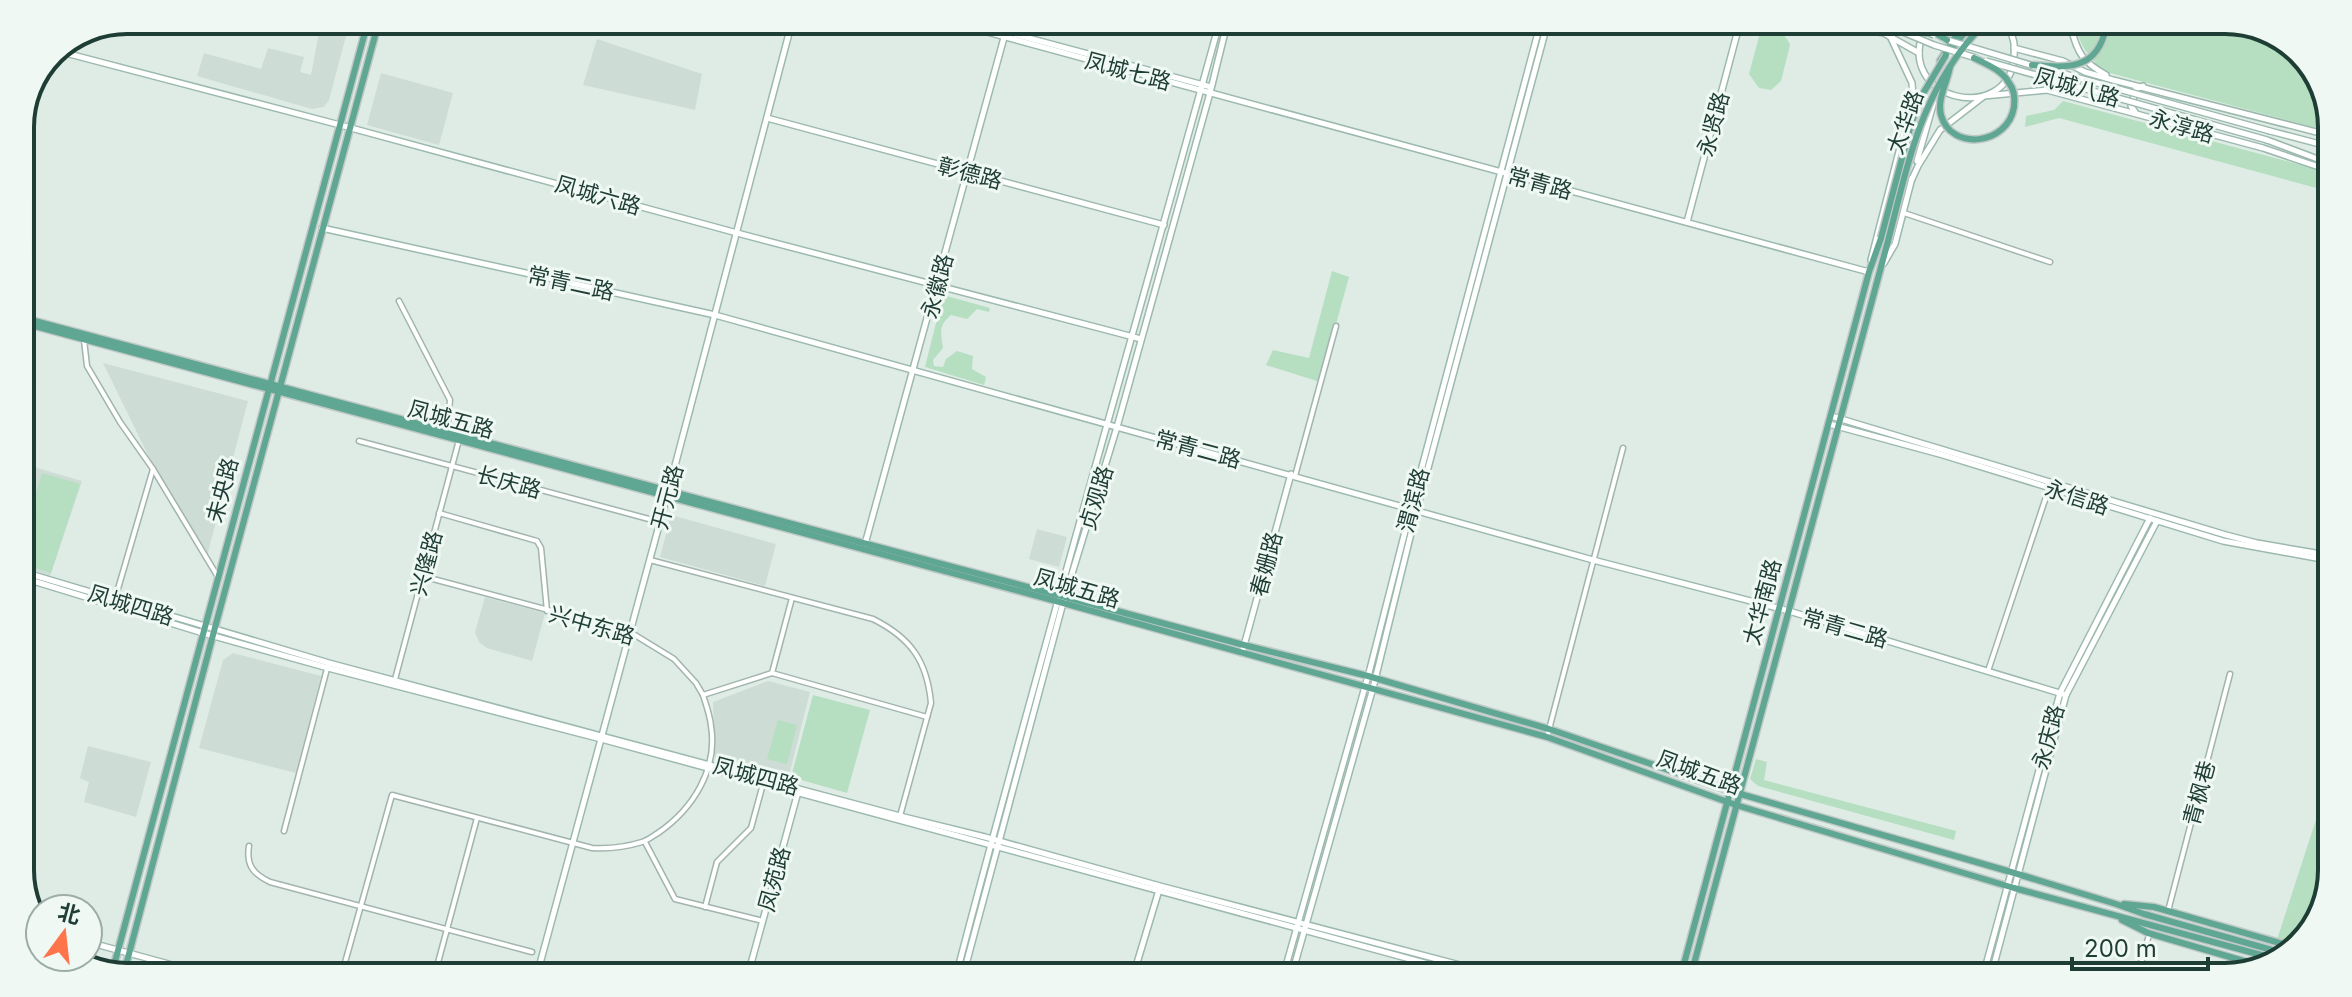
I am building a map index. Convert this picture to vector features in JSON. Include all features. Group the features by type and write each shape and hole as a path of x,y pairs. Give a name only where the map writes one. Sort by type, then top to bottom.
{"main road":[{"name":"未央路","path":"115,962 364,34"},
{"name":"未央路","path":"127,963 375,34"},
{"path":"1937,34 1947,40"},
{"path":"1938,68 1942,55 1957,34"},
{"name":"太华路","path":"1884,240 1911,124 1921,97 1964,34"},
{"name":"太华路","path":"1884,240 1922,119 1935,88 1951,61 1975,34"},
{"path":"2032,65 2077,65 2090,58 2104,34"},
{"path":"1951,61 1940,100 1941,117 1952,131 1962,136 1974,140 1989,138 2002,131 2010,120 2013,92 2003,75 1974,58"},
{"name":"太华南路","path":"1684,963 1869,272 1884,240"},
{"name":"太华南路","path":"1694,963 1878,274 1884,240"},
{"name":"凤城五路","path":"34,324 269,386"},
{"name":"凤城五路","path":"34,324 459,440 668,493"},
{"name":"凤城五路","path":"279,389 447,431 1061,598 1372,677 1730,791 2116,904"},
{"name":"凤城五路","path":"1061,598 1242,653 1548,733 1736,805 2116,916"},
{"path":"2116,904 2154,907 2281,944"},
{"path":"2116,904 2268,952"},
{"path":"2116,916 2267,952"},
{"path":"2116,916 2148,933 2243,961"}],"street":[{"name":"开元路","path":"540,963 789,34"},
{"name":"凤城七路","path":"1005,34 1211,90"},
{"name":"永徽路","path":"864,546 1005,34"},
{"name":"贞观路","path":"959,963 1216,34"},
{"name":"贞观路","path":"966,963 1061,598 1117,427 1225,34"},
{"name":"渭滨路","path":"1294,963 1372,677 1538,34"},
{"name":"渭滨路","path":"1503,173 1544,34"},
{"name":"永贤路","path":"1686,222 1737,34"},
{"path":"1869,272 1878,226 1913,97 1912,83 1890,36 1883,34"},
{"path":"1886,34 1919,53"},
{"name":"凤城八路","path":"1908,34 1974,58 2267,140 2318,160"},
{"path":"1878,274 1895,244 1933,105 1940,90 1922,68 1919,53 1922,34"},
{"name":"凤城八路","path":"1931,34 2318,144"},
{"path":"2073,34 2076,49 2089,66 2113,80"},
{"path":"1912,179 1940,130 2007,78 2013,65 2012,35"},
{"name":"永淳路","path":"2014,48 2063,61 2085,72 2113,80 2318,133"},
{"name":"凤城六路","path":"70,54 1141,339"},
{"path":"2135,112 2131,106 2136,89 2144,86"},
{"name":"常青路","path":"1211,90 1869,272"},
{"name":"永淳路","path":"1940,90 1954,97 1969,99 2047,90 2263,148 2318,167"},
{"name":"彰德路","path":"767,118 1172,227"},
{"path":"2307,130 2318,138"},
{"path":"2263,148 2318,161"},
{"path":"1904,213 2050,262"},
{"name":"常青二路","path":"322,228 715,315 1593,560 1789,611 2063,694"},
{"path":"399,301 450,400 447,431"},
{"path":"1293,475 1336,326"},
{"path":"84,339 87,366 218,577"},
{"name":"永信路","path":"1830,420 2158,518 2233,544 2318,556"},
{"name":"兴隆路","path":"394,683 459,440"},
{"name":"长庆路","path":"359,441 660,522"},
{"path":"1548,733 1623,448"},
{"path":"113,602 153,469"},
{"name":"春姗路","path":"1242,653 1293,475"},
{"path":"1988,671 2050,486"},
{"path":"439,513 537,541 541,548 547,611"},
{"name":"永庆路","path":"1987,963 2015,873 2063,694 2150,516"},
{"name":"永庆路","path":"2063,694 2158,518"},
{"path":"650,560 873,619 904,638 920,661 929,685 931,703 900,816"},
{"name":"凤城四路","path":"34,576 204,630 328,665 991,842"},
{"name":"兴中东路","path":"422,576 630,632 674,659 703,695"},
{"name":"凤城四路","path":"34,581 113,602"},
{"path":"772,673 792,598"},
{"path":"284,831 328,665"},
{"path":"345,963 392,795 592,848 610,849 645,842 670,824 692,802 708,766 712,726 703,695 772,673 927,717"},
{"name":"青枫巷","path":"2168,911 2230,674"},
{"name":"凤城四路","path":"708,766 763,784 799,790 1159,889 1450,963"},
{"path":"705,907 717,862 751,828 763,784"},
{"name":"凤苑路","path":"751,963 799,790"},
{"path":"438,963 477,817"},
{"path":"645,842 675,899 763,921"},
{"path":"249,846 249,867 257,876 270,882 532,952"},
{"name":"永庆路","path":"1994,963 2011,886"},
{"path":"1137,963 1159,889"},
{"name":"渭滨路","path":"1288,963 1302,926"},
{"name":"凤城四路","path":"1302,926 1428,963"},
{"path":"2141,963 2149,935"},
{"path":"104,947 164,963"}],"shaded area":[{"path":"319,34 347,34 329,100 324,107 312,109 197,76 204,53 261,69 268,48 304,57 300,72 311,75"},
{"path":"597,39 702,74 695,110 583,85"},
{"path":"381,73 453,93 439,145 367,125"},
{"path":"103,363 248,401 207,556 150,459"},
{"path":"34,467 82,481 50,576 34,571"},
{"path":"671,515 776,544 765,586 660,557"},
{"path":"1037,529 1067,537 1059,567 1029,559"},
{"path":"485,597 545,613 532,661 487,648 479,642 475,632"},
{"path":"233,653 321,676 296,773 199,748 223,660"},
{"path":"768,681 810,692 788,780 715,761 713,702"},
{"path":"88,746 151,762 136,817 84,802 89,782 80,778"}],"green space":[{"path":"1760,34 1781,34 1786,38 1790,45 1781,81 1771,90 1759,88 1749,74"},
{"path":"2078,34 2225,34 2261,41 2282,53 2306,80 2316,109 2318,128 2091,68 2095,62"},
{"path":"2063,101 2318,170 2318,188 2059,118 2025,127 2026,116 2054,110"},
{"path":"1332,271 1349,277 1320,382 1266,365 1273,350 1309,358"},
{"path":"943,295 990,308 989,312 977,309 967,319 951,315 947,319 941,330 943,348 933,360 934,366 943,367 946,359 957,351 973,356 972,369 986,377 984,385 925,367"},
{"path":"42,473 80,484 51,573 34,568 34,501"},
{"path":"813,695 870,710 847,793 791,777"},
{"path":"778,720 797,725 787,764 767,759"},
{"path":"1756,759 1767,762 1764,780 1956,831 1954,840 1758,786 1750,779"},
{"path":"2318,814 2318,870 2311,906 2299,927 2274,949"}]}
